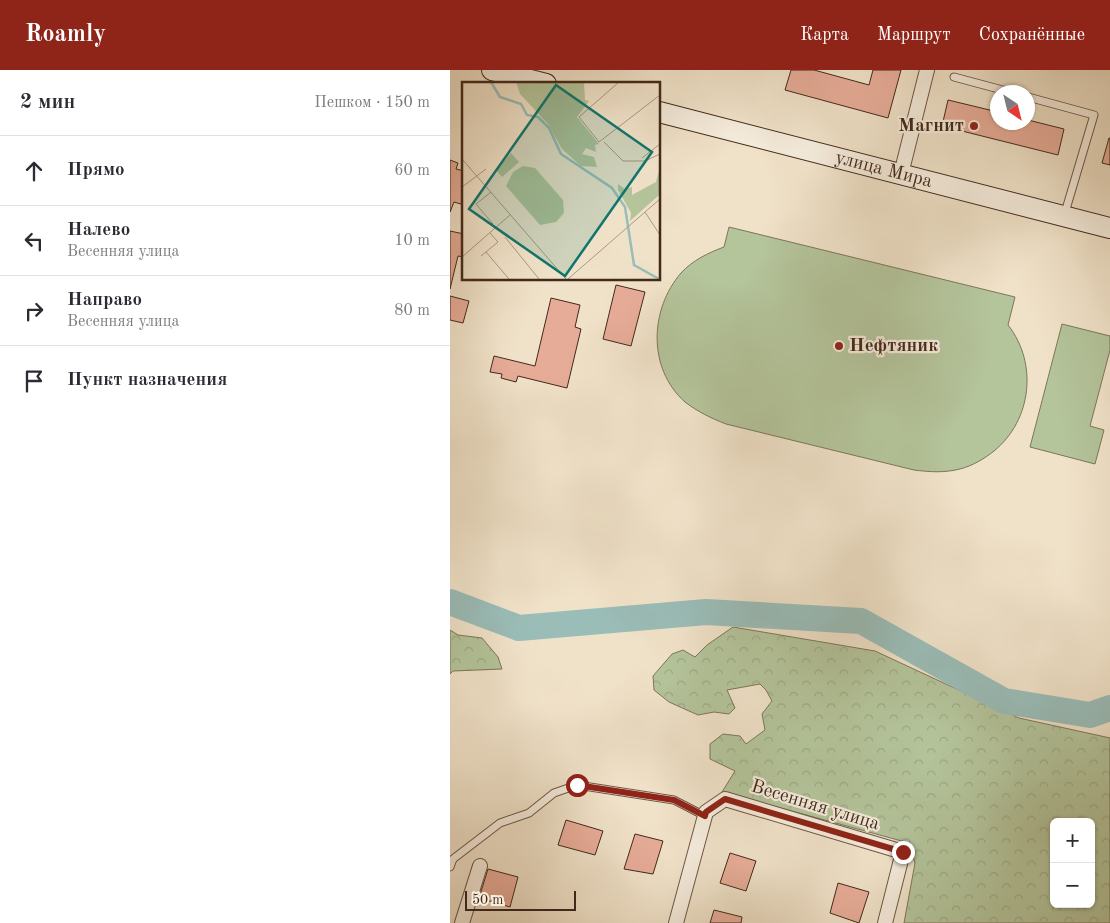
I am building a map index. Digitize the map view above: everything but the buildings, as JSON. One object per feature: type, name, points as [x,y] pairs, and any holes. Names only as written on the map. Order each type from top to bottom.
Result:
[{"type":"street","points":[[492,70],[538,82]]},
{"type":"street","points":[[901,174],[927,70]]},
{"type":"street","name":"улица Мира","points":[[660,112],[1110,228]]},
{"type":"street","name":"Весенняя улица","points":[[706,814],[725,799],[903,852],[885,923]]},
{"type":"street","points":[[676,923],[706,814]]},
{"type":"street","points":[[462,923],[480,866]]},
{"type":"lane","points":[[954,77],[990,87]]},
{"type":"lane","points":[[1035,99],[1094,115],[1064,216]]},
{"type":"lane","points":[[450,867],[453,859],[500,823],[529,813],[554,793],[577,785],[674,800],[706,814]]},
{"type":"green space","name":"Нефтяник","points":[[729,227],[1015,297],[1008,325],[1018,340],[1024,356],[1027,373],[1026,391],[1023,408],[1007,438],[990,454],[969,466],[948,471],[920,471],[726,424],[685,402],[673,388],[664,373],[659,356],[657,338],[663,304],[671,287],[681,273],[701,257],[724,247]]},
{"type":"green space","points":[[1062,324],[1110,336],[1110,350],[1090,426],[1104,430],[1095,464],[1030,447]]},
{"type":"green space","points":[[733,627],[875,651],[1019,718],[1110,738],[1110,923],[904,923],[915,863],[909,843],[722,792],[735,771],[710,759],[710,744],[723,734],[740,736],[746,744],[765,730],[762,714],[772,701],[760,684],[727,690],[735,708],[729,714],[714,712],[698,715],[669,702],[654,690],[653,676],[672,654],[683,650],[695,657],[707,645]]},
{"type":"green space","points":[[450,630],[458,635],[482,638],[498,657],[502,669],[453,671],[450,674]]},
{"type":"waterway","points":[[450,602],[519,628],[706,612],[861,621],[1004,701],[1090,715],[1110,708]]},
{"type":"place","name":"Магнит","points":[[974,126]]},
{"type":"place","name":"Нефтяник","points":[[839,346]]},
{"type":"route","points":[[577,785],[674,800],[705,816],[706,812],[725,799],[903,852]]}]
